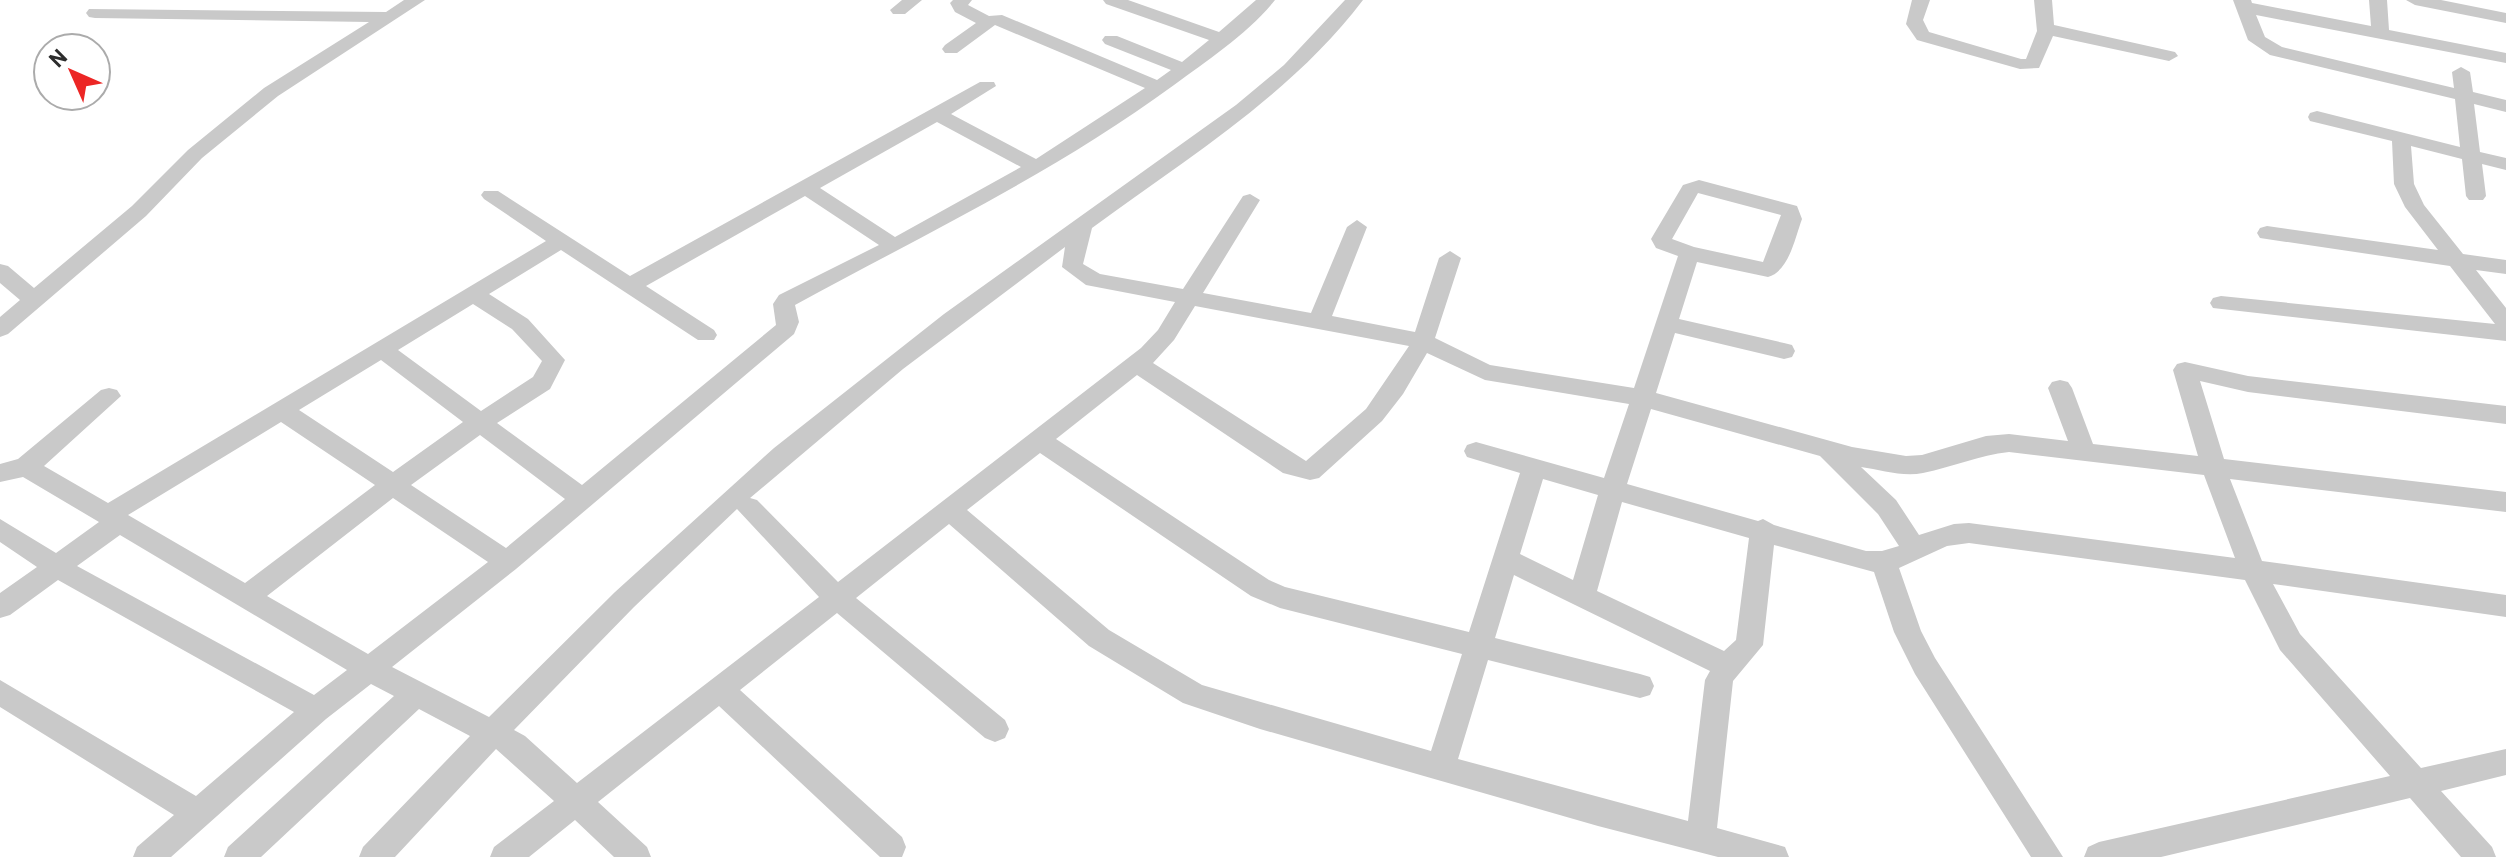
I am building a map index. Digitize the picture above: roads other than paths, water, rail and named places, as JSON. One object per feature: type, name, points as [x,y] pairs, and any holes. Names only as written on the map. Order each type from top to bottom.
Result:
[{"type":"street","points":[[0,329],[139,211],[195,154],[271,92],[416,0]]},
{"type":"street","points":[[951,49],[988,23],[961,8],[959,3],[963,0]]},
{"type":"street","points":[[1112,0],[1223,39]]},
{"type":"street","points":[[374,857],[670,555],[784,453],[868,384],[1243,109],[1315,44],[1354,0]]},
{"type":"street","points":[[1921,0],[1913,19],[1915,29],[1923,36],[2020,64],[2033,64],[2046,31],[2043,0]]},
{"type":"street","points":[[2378,0],[2380,34]]},
{"type":"street","points":[[2415,0],[2506,18]]},
{"type":"street","points":[[148,857],[316,710],[507,562],[786,329],[788,322],[784,304],[787,300],[895,246],[1108,124],[1186,70],[1223,39],[1256,2]]},
{"type":"street","points":[[2243,4],[2506,58]]},
{"type":"street","points":[[2243,4],[2257,40],[2276,51],[2506,106]]},
{"type":"street","points":[[95,13],[389,17]]},
{"type":"street","points":[[996,19],[1160,88]]},
{"type":"street","points":[[2046,31],[2057,30],[2169,56]]},
{"type":"street","points":[[1111,40],[1186,70]]},
{"type":"street","points":[[2461,72],[2476,196]]},
{"type":"street","points":[[630,285],[987,86]]},
{"type":"street","points":[[936,114],[1036,167]]},
{"type":"street","points":[[2317,117],[2506,164]]},
{"type":"street","points":[[2401,138],[2404,184],[2415,207],[2506,323]]},
{"type":"street","points":[[1706,186],[1790,211],[1792,219],[1774,264],[1768,270],[1688,253],[1667,245],[1661,239],[1694,187],[1706,186]]},
{"type":"street","points":[[805,187],[895,246]]},
{"type":"street","points":[[491,195],[706,335]]},
{"type":"street","points":[[505,857],[1137,364],[1166,335],[1250,200]]},
{"type":"street","points":[[1082,226],[1072,257],[1073,267],[1081,275],[1423,341],[1485,372],[1643,398],[1830,452],[1906,465],[1939,461],[1999,443],[2506,502]]},
{"type":"street","points":[[1319,320],[1357,227]]},
{"type":"street","points":[[2267,233],[2506,267]]},
{"type":"street","points":[[0,607],[59,568],[113,518],[280,409],[561,241]]},
{"type":"street","points":[[1582,596],[1688,253]]},
{"type":"street","points":[[1137,364],[1292,466],[1310,471],[1374,415],[1395,388],[1423,341],[1450,258]]},
{"type":"street","points":[[0,271],[34,300]]},
{"type":"street","points":[[246,597],[393,485],[542,383],[554,360],[520,324],[472,294]]},
{"type":"street","points":[[2221,303],[2506,333]]},
{"type":"street","points":[[1668,324],[1784,351]]},
{"type":"street","points":[[381,349],[583,499]]},
{"type":"street","points":[[2481,857],[2290,642],[2253,571],[2214,468],[2185,370],[2248,384],[2506,415]]},
{"type":"street","points":[[2060,388],[2084,452]]},
{"type":"street","points":[[109,396],[13,470],[113,518],[369,669],[515,745],[578,800],[636,857]]},
{"type":"street","points":[[280,409],[507,562]]},
{"type":"street","points":[[1039,440],[1260,588],[1304,603],[1640,686]]},
{"type":"street","points":[[1476,451],[1763,529],[1866,561],[1884,563],[1900,559],[1934,538],[1950,533],[1969,533],[2057,548],[2506,606]]},
{"type":"street","points":[[1830,452],[1887,507],[1915,550]]},
{"type":"street","points":[[1441,767],[1534,467]]},
{"type":"street","points":[[748,507],[836,597],[995,729]]},
{"type":"street","points":[[948,509],[1099,638],[1193,694],[1441,767],[1774,857]]},
{"type":"street","points":[[0,529],[59,568],[316,710]]},
{"type":"street","points":[[1701,838],[1719,680],[1727,666],[1749,645],[1763,529]]},
{"type":"street","points":[[1505,559],[1727,666]]},
{"type":"street","points":[[1884,563],[1908,632],[1925,666],[2048,857]]},
{"type":"street","points":[[719,688],[891,847]]},
{"type":"street","points":[[0,692],[197,813]]},
{"type":"street","points":[[239,857],[417,693]]},
{"type":"street","points":[[2099,857],[2506,762]]}]
